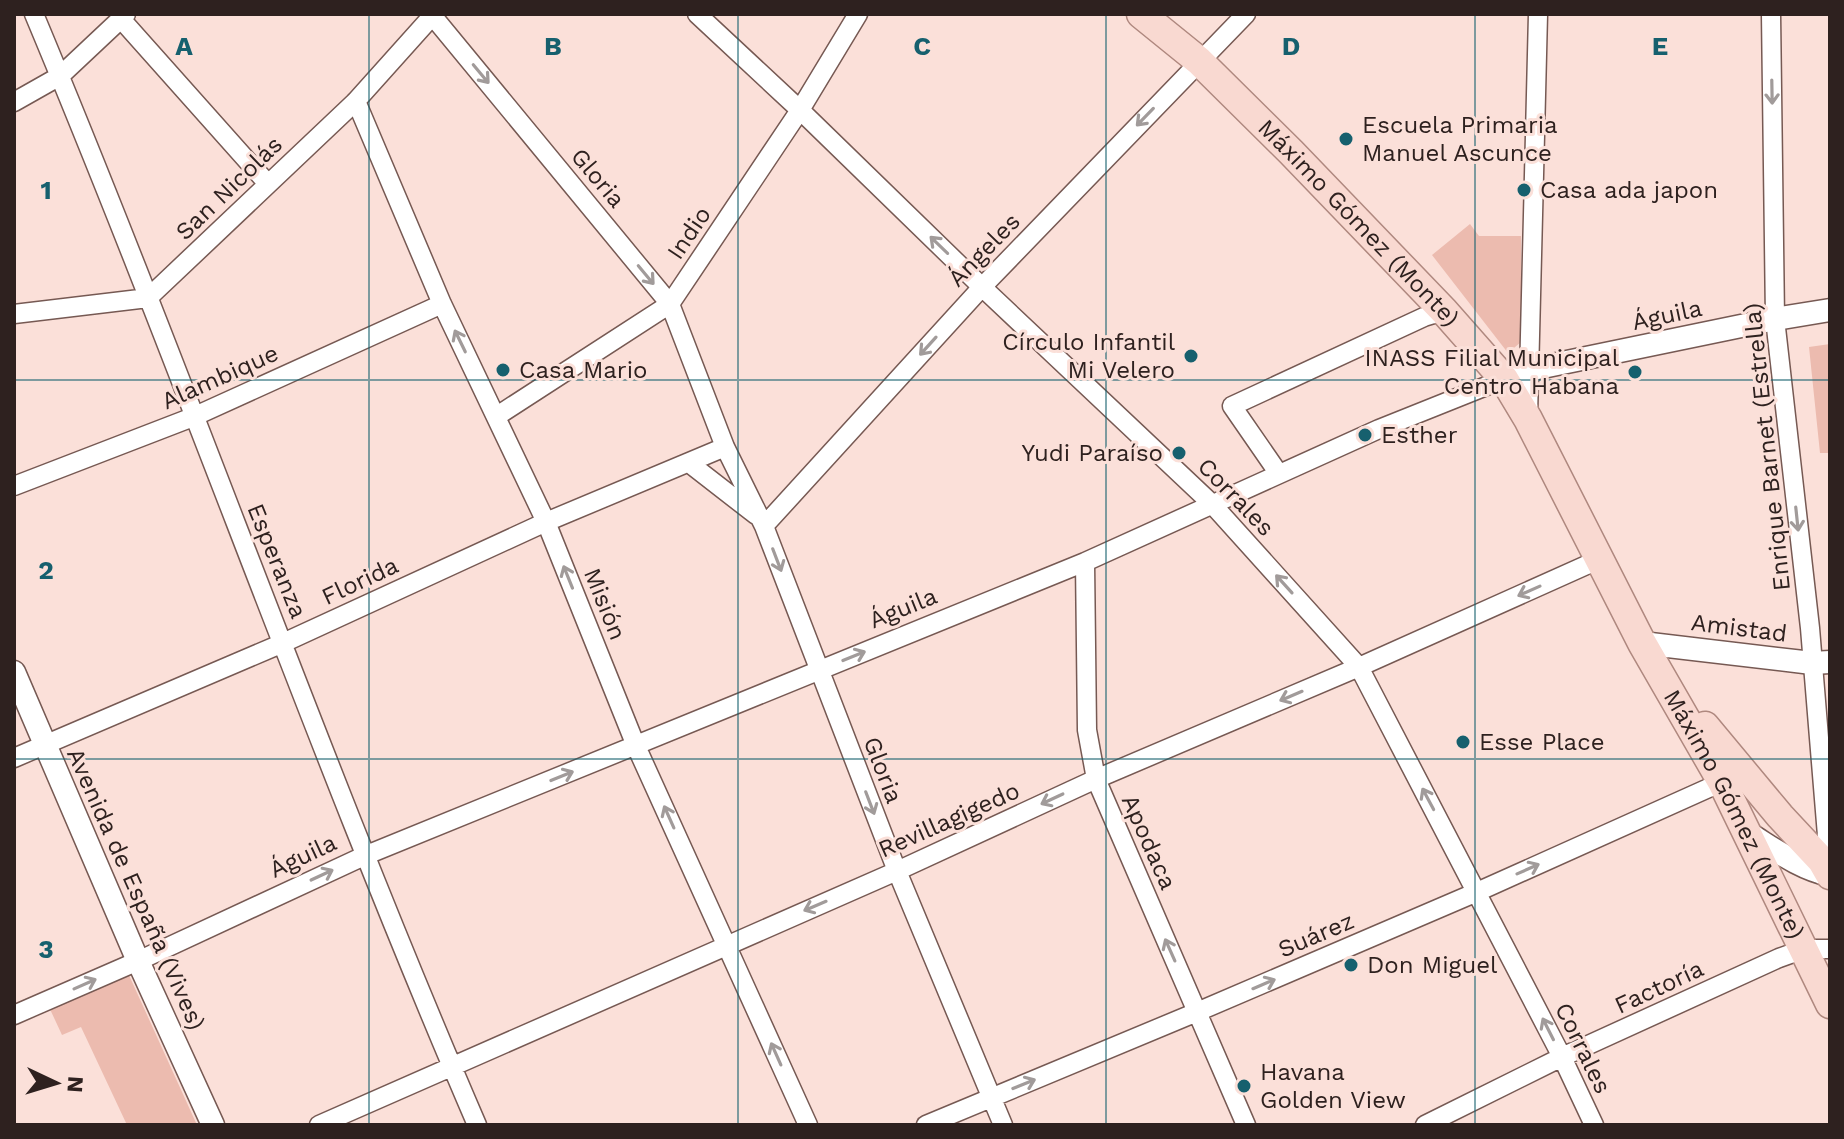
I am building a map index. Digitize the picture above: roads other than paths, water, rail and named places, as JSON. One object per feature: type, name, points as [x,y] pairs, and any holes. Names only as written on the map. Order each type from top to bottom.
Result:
[{"type":"main road","name":"Máximo Gómez (Monte)","points":[[1141,14],[1199,61],[1444,311],[1516,374],[1528,419],[1642,643],[1817,949],[1830,1004]]},
{"type":"main road","name":"Máximo Gómez (Monte)","points":[[1658,670],[1780,816],[1811,848],[1830,875]]},
{"type":"street","name":"Esperanza","points":[[34,14],[148,298],[364,856],[477,1125]]},
{"type":"street","name":"Corrales","points":[[697,14],[1212,504],[1359,667],[1562,1057],[1594,1125]]},
{"type":"street","name":"Indio","points":[[497,416],[670,304],[800,110],[858,14]]},
{"type":"street","name":"Ángeles","points":[[762,522],[982,287],[1246,14]]},
{"type":"street","points":[[1516,374],[1538,14]]},
{"type":"street","name":"Enrique Barnet (Estrella)","points":[[1771,14],[1775,319],[1821,663],[1830,875]]},
{"type":"street","name":"San Nicolás","points":[[148,298],[356,101],[432,15]]},
{"type":"street","name":"Gloria","points":[[432,15],[670,304],[725,447],[762,522],[897,871],[1003,1125]]},
{"type":"street","points":[[14,102],[60,76],[123,17],[268,184]]},
{"type":"street","name":"Misión","points":[[356,101],[442,304],[546,522],[636,746],[808,1125]]},
{"type":"street","points":[[14,314],[148,298]]},
{"type":"street","name":"Alambique","points":[[14,486],[193,417],[442,304]]},
{"type":"street","name":"Águila","points":[[14,1015],[364,856],[1085,562],[1379,429],[1516,374],[1830,310]]},
{"type":"street","points":[[1279,474],[1232,406],[1424,317],[1444,311]]},
{"type":"street","name":"Florida","points":[[14,758],[283,643],[546,522],[725,447]]},
{"type":"street","points":[[689,463],[762,522]]},
{"type":"street","name":"Revillagigedo","points":[[319,1125],[897,871],[1096,779],[1359,667],[1600,559]]},
{"type":"street","name":"Apodaca","points":[[1085,562],[1087,730],[1096,779],[1246,1125]]},
{"type":"street","name":"Amistad","points":[[1642,643],[1821,663]]},
{"type":"street","name":"Avenida de España (Vives)","points":[[14,672],[138,961],[213,1125]]},
{"type":"street","name":"Suárez","points":[[926,1125],[1477,892],[1722,782]]},
{"type":"street","points":[[1748,833],[1801,865],[1830,875]]},
{"type":"street","name":"Factoría","points":[[1425,1125],[1562,1057],[1779,958],[1817,949]]},
{"type":"place","name":"Escuela Primaria Manuel Ascunce","points":[[1346,139]]},
{"type":"place","name":"Casa ada japon","points":[[1524,190]]},
{"type":"place","name":"Círculo Infantil Mi Velero","points":[[1191,356]]},
{"type":"place","name":"Casa Mario","points":[[503,370]]},
{"type":"place","name":"INASS Filial Municipal Centro Habana","points":[[1635,372]]},
{"type":"place","name":"Esther","points":[[1365,435]]},
{"type":"place","name":"Yudi Paraíso","points":[[1179,453]]},
{"type":"place","name":"Esse Place","points":[[1463,742]]},
{"type":"place","name":"Don Miguel","points":[[1351,965]]},
{"type":"place","name":"Havana Golden View","points":[[1244,1086]]}]
